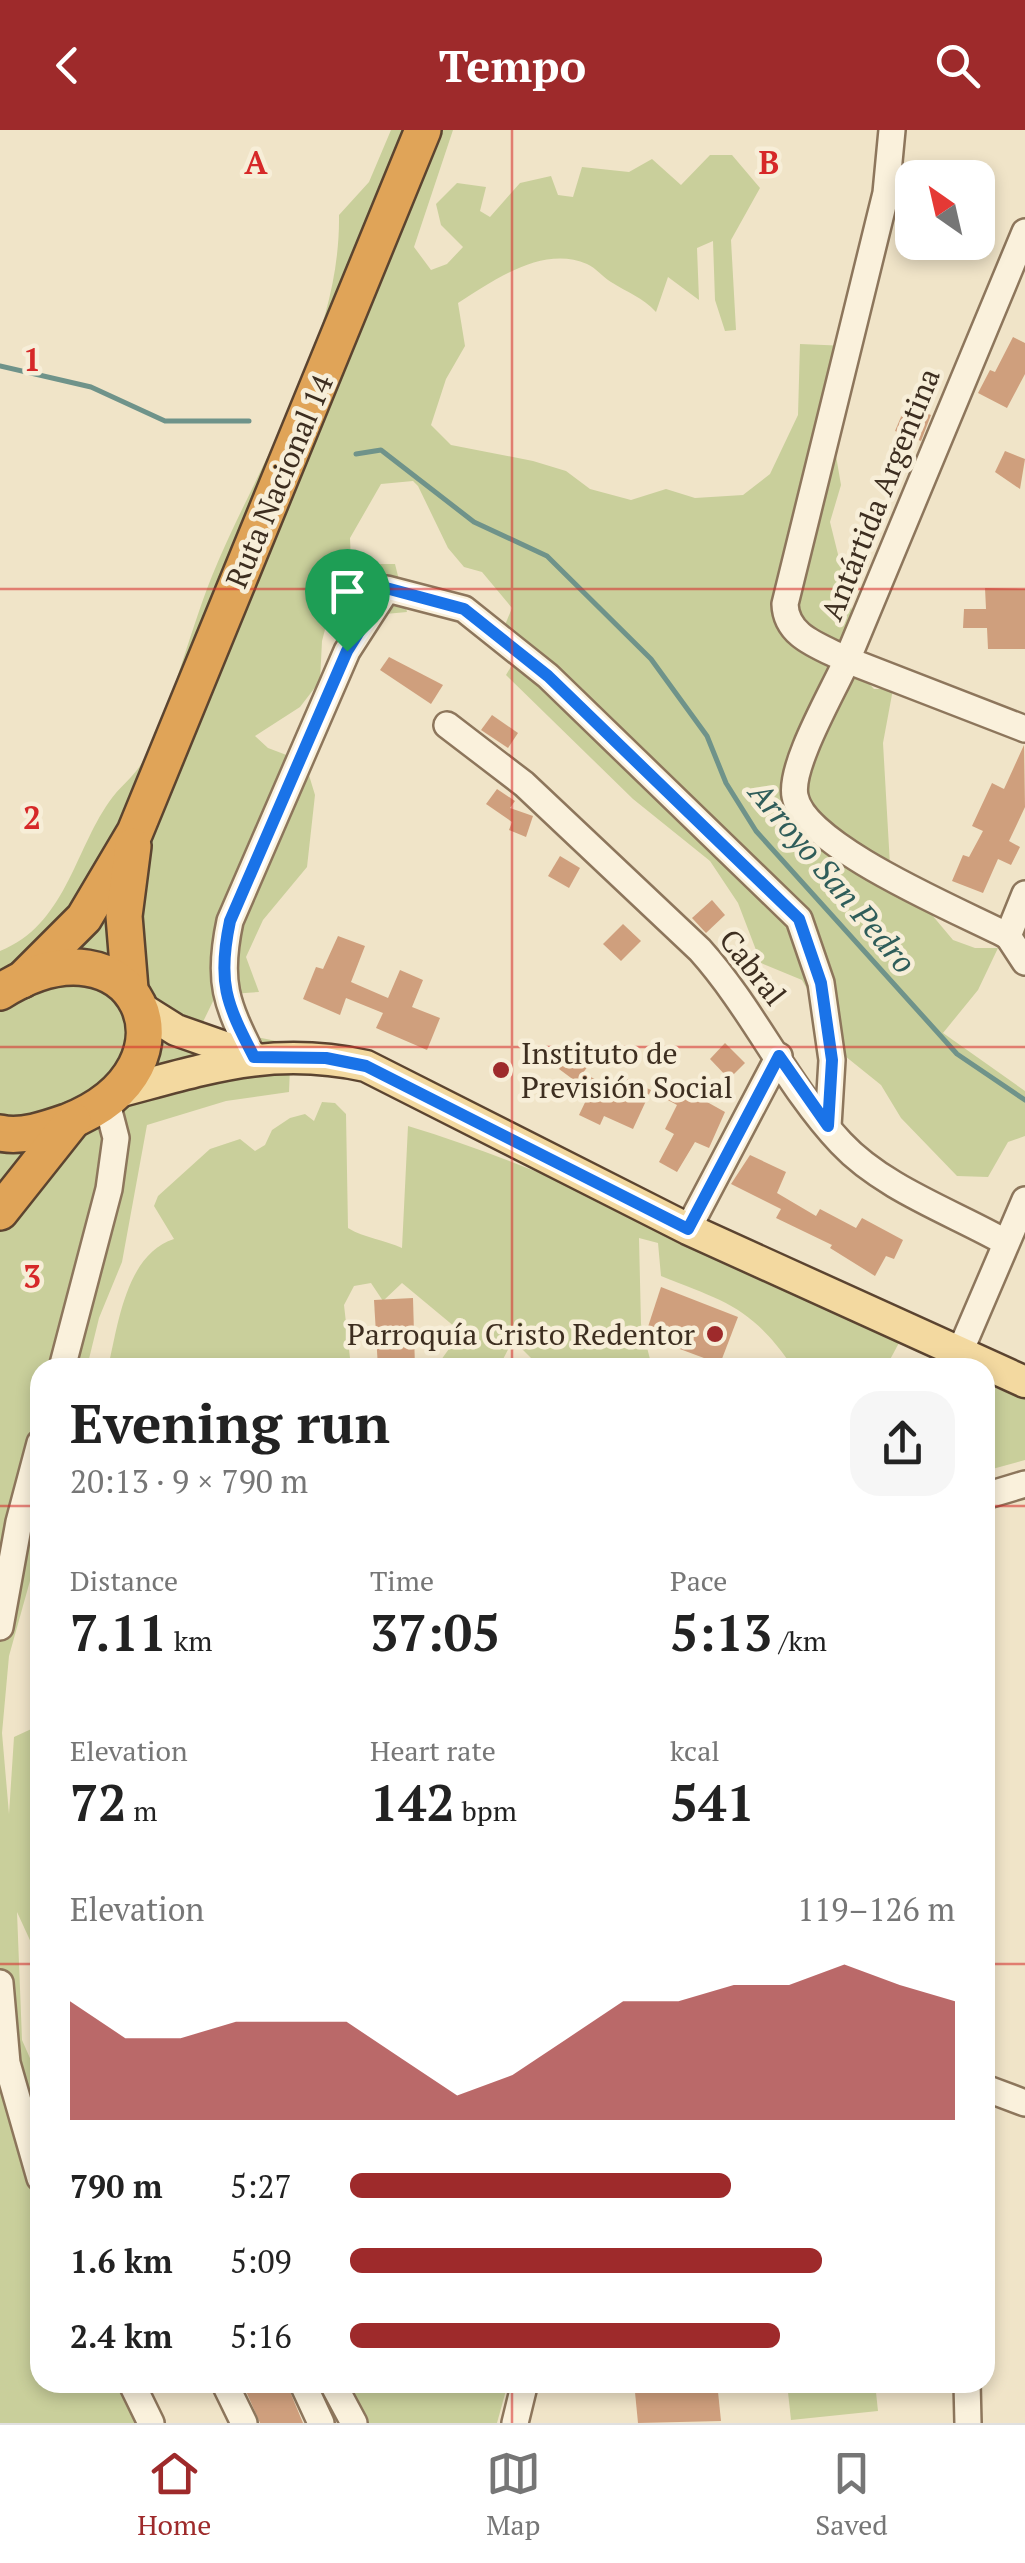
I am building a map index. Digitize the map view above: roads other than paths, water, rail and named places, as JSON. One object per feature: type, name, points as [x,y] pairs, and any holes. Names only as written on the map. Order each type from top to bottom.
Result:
[{"type":"highway","name":"Ruta Nacional 14","points":[[6,988],[84,918],[134,832],[424,130]]},
{"type":"highway","name":"Ruta Nacional 14","points":[[110,1098],[142,1058],[146,1042],[135,999],[124,916],[134,832]]},
{"type":"highway","points":[[6,988],[81,964],[110,974],[135,999]]},
{"type":"highway","points":[[0,1133],[45,1130],[110,1098]]},
{"type":"highway","points":[[0,1212],[74,1119]]},
{"type":"main road","points":[[135,999],[176,1030],[254,1057]]},
{"type":"main road","points":[[110,1098],[254,1057],[326,1058],[366,1066],[951,1358]]},
{"type":"main road","points":[[995,1373],[1025,1382]]},
{"type":"street","points":[[892,130],[886,193],[785,604],[786,621],[795,632],[847,660],[796,774],[794,795],[803,814],[845,852],[1008,936],[1025,962]]},
{"type":"street","name":"Antártida Argentina","points":[[1023,243],[847,660],[1025,729]]},
{"type":"street","points":[[254,1057],[226,1002],[221,964],[230,921],[347,651],[386,588],[464,609],[520,654],[799,919],[821,983],[832,1060],[828,1126]]},
{"type":"street","name":"Cabral","points":[[447,725],[524,784],[700,950],[726,978],[828,1126],[862,1162],[1005,1242]]},
{"type":"street","points":[[1008,936],[1025,894]]},
{"type":"street","points":[[688,1229],[779,1056]]},
{"type":"street","points":[[65,1358],[109,1188],[116,1138],[110,1098]]},
{"type":"street","points":[[956,1358],[1024,1204]]},
{"type":"street","points":[[0,1627],[30,1481]]},
{"type":"street","points":[[995,1493],[1025,1484]]},
{"type":"street","points":[[0,1983],[7,2063],[30,2143]]},
{"type":"street","points":[[995,2092],[1025,2103]]},
{"type":"street","points":[[136,2393],[151,2423]]},
{"type":"street","points":[[229,2393],[244,2423]]},
{"type":"street","points":[[307,2393],[321,2423]]},
{"type":"street","points":[[338,2393],[354,2423]]},
{"type":"street","points":[[515,2423],[522,2393]]},
{"type":"street","points":[[967,2393],[968,2423]]},
{"type":"waterway","name":"Arroyo San Pedro","points":[[0,366],[91,387],[165,421],[249,421]]},
{"type":"waterway","name":"Arroyo San Pedro","points":[[356,454],[381,450],[474,522],[547,556],[651,659],[707,736],[726,783],[756,831],[957,1054],[1025,1100]]},
{"type":"place","name":"Instituto de Previsión Social","points":[[501,1070]]},
{"type":"place","name":"Parroquía Cristo Redentor","points":[[715,1334]]}]
